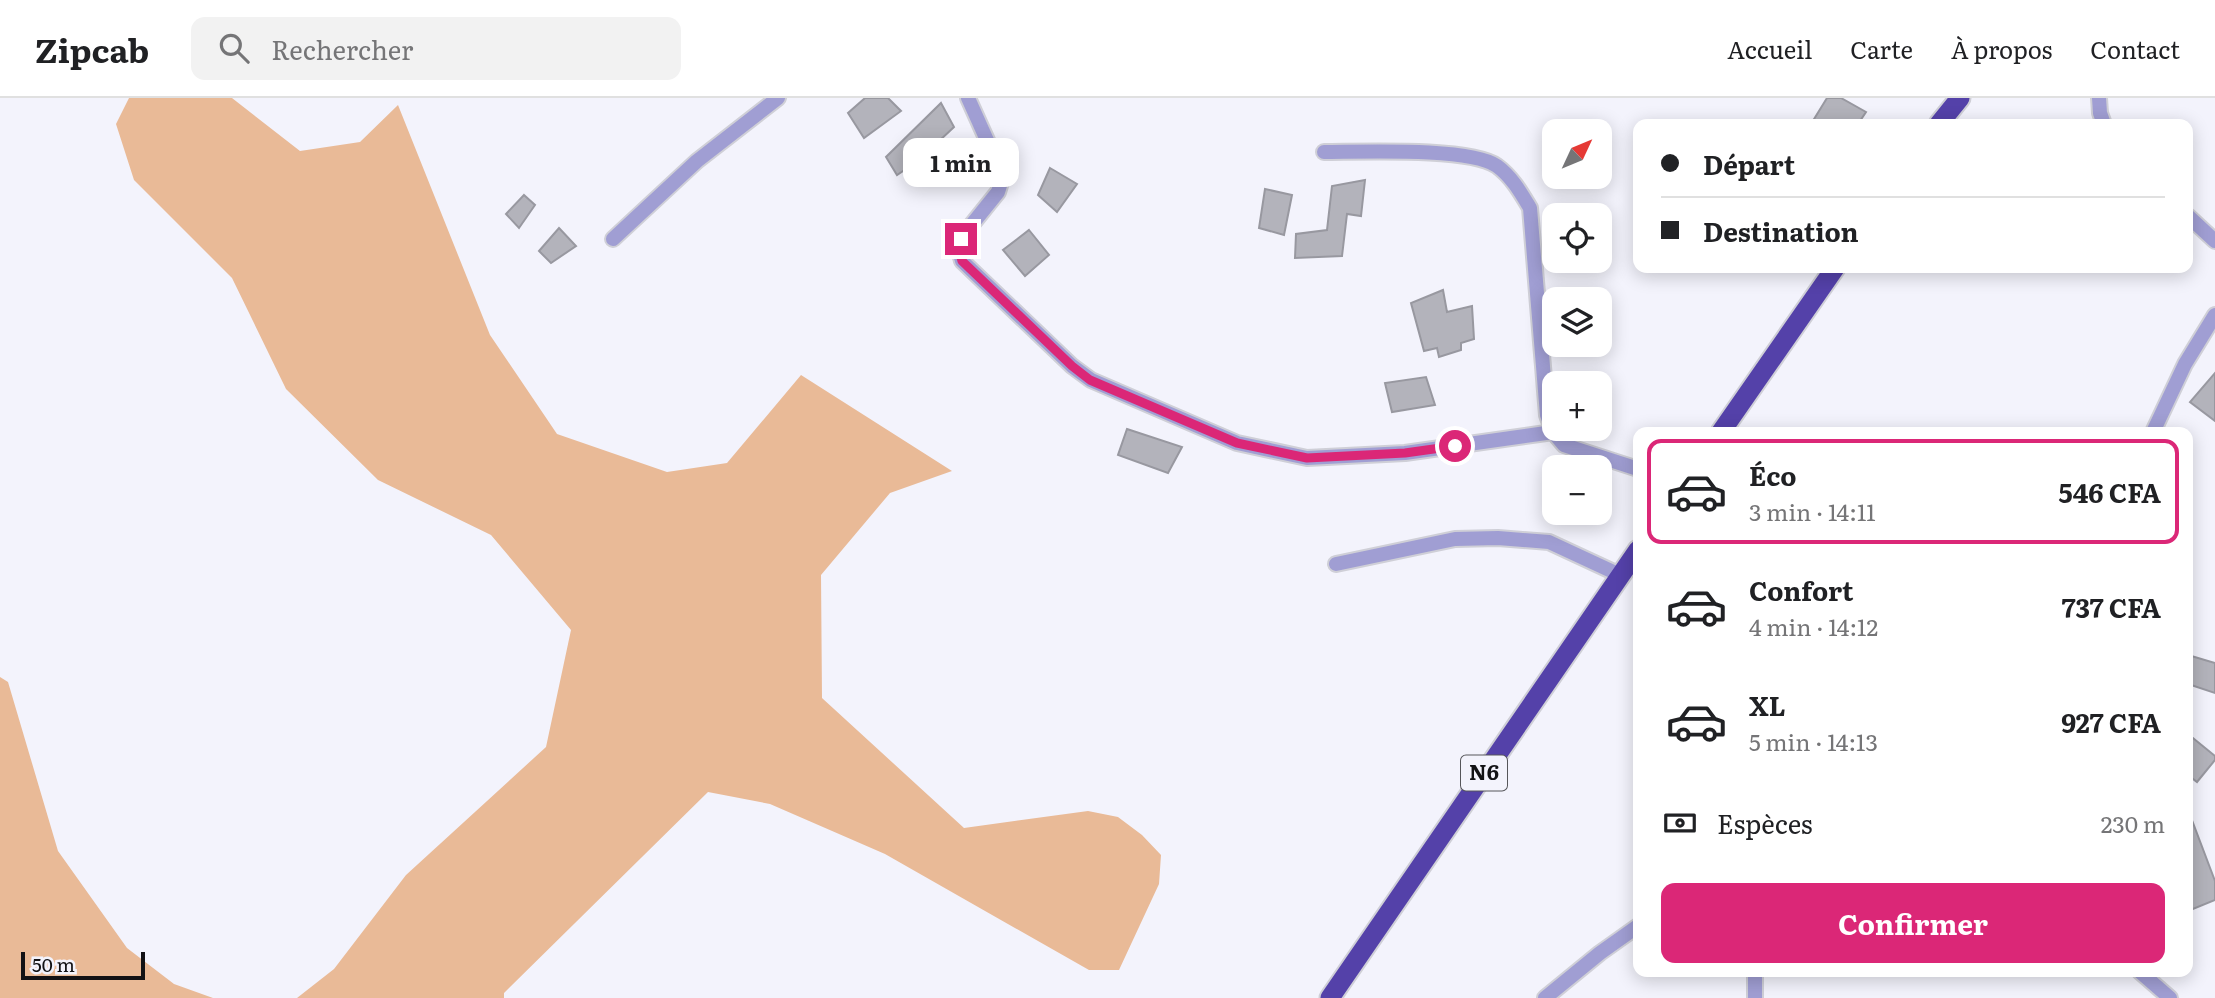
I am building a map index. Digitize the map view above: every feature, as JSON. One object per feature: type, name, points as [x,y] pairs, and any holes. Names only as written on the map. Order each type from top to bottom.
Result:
[{"type":"highway","points":[[1943,119],[1960,98]]},
{"type":"highway","points":[[1724,427],[1832,273]]},
{"type":"highway","name":"N6","points":[[1330,998],[1633,557]]},
{"type":"street","points":[[613,239],[697,161],[778,98]]},
{"type":"street","points":[[968,98],[1002,179],[998,192],[961,239],[959,250],[962,261],[1090,380],[1237,443],[1307,458],[1405,453],[1542,434]]},
{"type":"street","points":[[2099,98],[2102,119]]},
{"type":"street","points":[[1324,152],[1439,153],[1476,158],[1495,165],[1513,182],[1530,208],[1543,371]]},
{"type":"street","points":[[2193,221],[2215,242]]},
{"type":"street","points":[[2155,427],[2185,364],[2215,315]]},
{"type":"street","points":[[1560,441],[1563,445],[1633,467]]},
{"type":"street","points":[[1336,564],[1455,539],[1498,538],[1549,542],[1620,575]]},
{"type":"street","points":[[1545,998],[1633,930]]},
{"type":"street","points":[[1755,977],[1755,998]]},
{"type":"street","points":[[2146,977],[2170,998]]},
{"type":"shaded area","points":[[129,98],[232,98],[300,151],[360,142],[398,105],[490,335],[557,434],[667,472],[727,463],[801,375],[952,471],[890,493],[821,575],[822,698],[964,828],[1088,811],[1118,817],[1142,835],[1161,855],[1159,884],[1119,970],[1089,970],[885,854],[770,804],[708,792],[504,993],[504,998],[297,998],[334,969],[406,875],[546,747],[571,630],[491,535],[378,480],[286,389],[232,278],[134,180],[116,124]]},
{"type":"shaded area","points":[[0,677],[8,682],[58,851],[127,948],[174,984],[213,998],[0,998]]},
{"type":"building","points":[[865,98],[888,98],[901,111],[864,138],[848,113]]},
{"type":"building","points":[[1827,98],[1841,98],[1866,112],[1861,119],[1814,119]]},
{"type":"building","points":[[941,103],[954,127],[922,157],[939,167],[919,184],[906,169],[897,175],[886,157]]},
{"type":"building","points":[[1050,168],[1077,184],[1057,212],[1038,195]]},
{"type":"building","points":[[1365,180],[1361,216],[1347,214],[1342,256],[1295,258],[1296,234],[1327,230],[1332,186]]},
{"type":"building","points":[[1265,189],[1292,195],[1284,235],[1259,228]]},
{"type":"building","points":[[524,195],[535,205],[519,228],[506,214]]},
{"type":"building","points":[[559,228],[576,246],[551,263],[539,251]]},
{"type":"building","points":[[1029,230],[1049,255],[1025,276],[1003,250]]},
{"type":"building","points":[[1443,290],[1447,312],[1472,306],[1474,339],[1461,343],[1461,350],[1439,357],[1437,348],[1424,351],[1411,303]]},
{"type":"building","points":[[2215,373],[2215,421],[2190,402]]},
{"type":"building","points":[[1426,377],[1435,405],[1392,412],[1385,383]]},
{"type":"building","points":[[1127,429],[1182,447],[1168,473],[1118,455]]},
{"type":"building","points":[[2193,656],[2215,663],[2215,693],[2193,686]]},
{"type":"building","points":[[2193,738],[2215,756],[2215,760],[2197,782],[2193,779]]},
{"type":"building","points":[[2193,823],[2215,881],[2215,900],[2193,909]]},
{"type":"route","points":[[961,239],[959,250],[962,261],[1090,380],[1237,443],[1307,458],[1405,453],[1455,446]]}]
